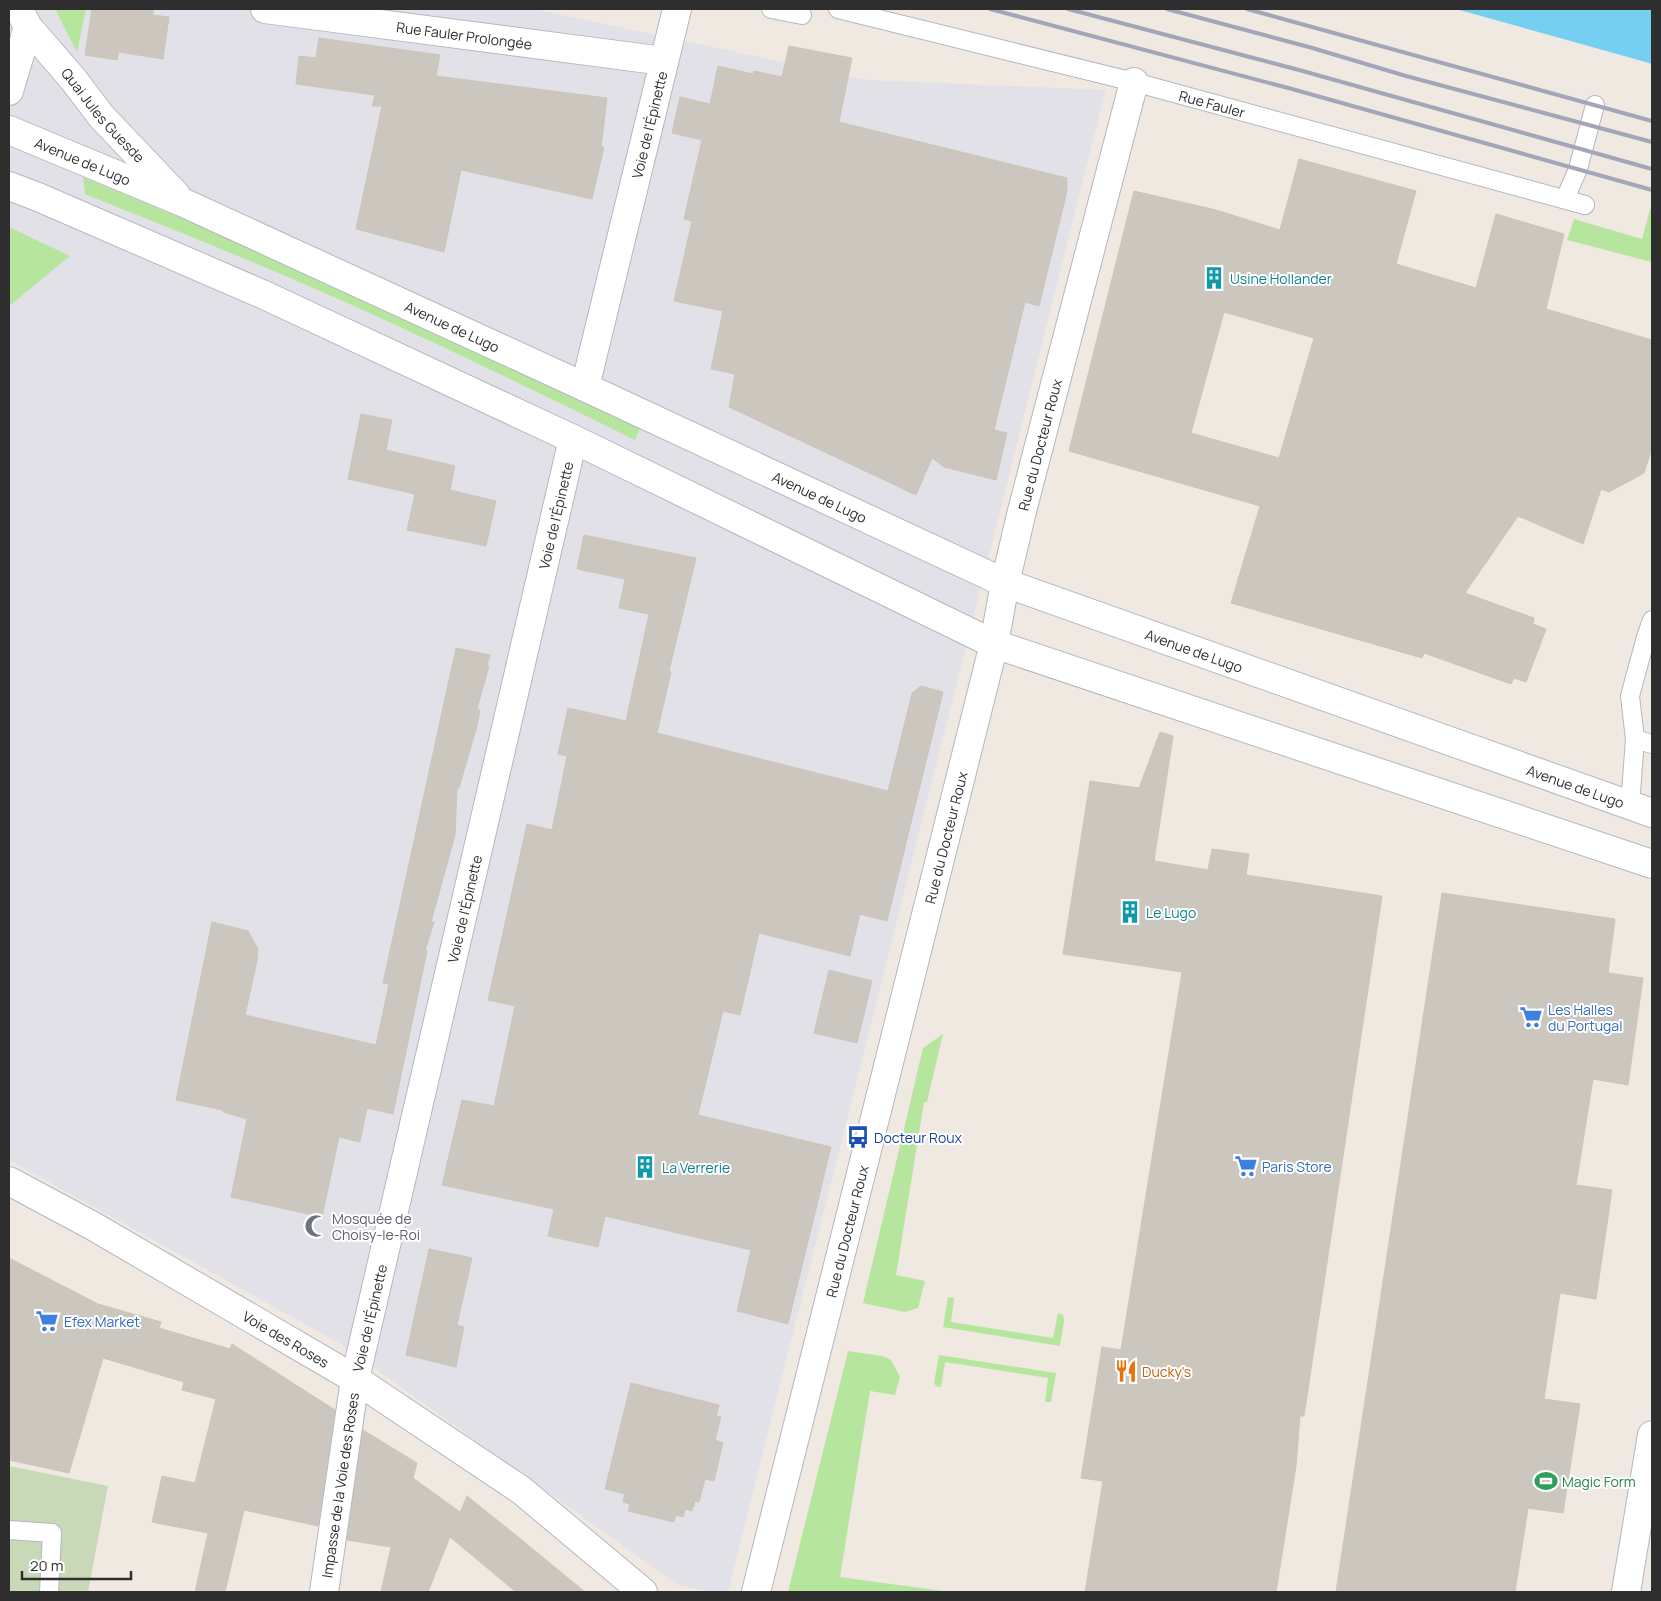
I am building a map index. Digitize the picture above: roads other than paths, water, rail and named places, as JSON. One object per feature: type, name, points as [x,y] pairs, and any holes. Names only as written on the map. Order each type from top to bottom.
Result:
[{"type":"street","name":"Rue Fauler Prolongée","points":[[265,9],[664,61]]},
{"type":"street","name":"Voie de l'Épinette","points":[[585,387],[677,9]]},
{"type":"street","name":"Quai Jules Guesde","points":[[9,92],[23,18]]},
{"type":"street","name":"Quai Jules Guesde","points":[[23,18],[107,122],[182,202]]},
{"type":"street","name":"Rue du Docteur Roux","points":[[756,1592],[994,644],[1005,583],[1022,511],[1134,82]]},
{"type":"street","name":"Avenue de Lugo","points":[[9,130],[182,202],[1005,583],[1641,809]]},
{"type":"street","points":[[9,186],[262,294],[573,439],[994,644],[1652,864]]},
{"type":"street","name":"Voie de l'Épinette","points":[[355,1378],[573,439]]},
{"type":"street","name":"Voie des Roses","points":[[9,1181],[93,1226],[355,1378],[522,1490],[643,1592]]},
{"type":"street","name":"Impasse de la Voie des Roses","points":[[324,1592],[355,1378]]},
{"type":"street","points":[[1626,1592],[1652,1435]]},
{"type":"lane","points":[[771,9],[802,15]]},
{"type":"lane","name":"Rue Fauler","points":[[838,9],[1134,82],[1585,205]]},
{"type":"lane","points":[[1565,200],[1578,170],[1595,105]]},
{"type":"lane","points":[[1641,809],[1630,696],[1652,620]]},
{"type":"lane","points":[[1635,739],[1652,744]]},
{"type":"lane","points":[[9,1530],[52,1532],[49,1592]]},
{"type":"water","points":[[1456,9],[1652,9],[1652,64],[1642,61]]},
{"type":"railway","points":[[990,9],[1292,89],[1652,190]]},
{"type":"railway","points":[[1068,9],[1299,70],[1652,169]]},
{"type":"railway","points":[[1167,9],[1652,142]]},
{"type":"railway","points":[[1247,9],[1652,121]]},
{"type":"place","name":"Usine Hollander","points":[[1214,278]]},
{"type":"place","name":"Le Lugo","points":[[1130,912]]},
{"type":"place","name":"Les Halles du Portugal","points":[[1531,1017]]},
{"type":"place","name":"Docteur Roux","points":[[858,1137]]},
{"type":"place","name":"Paris Store","points":[[1246,1166]]},
{"type":"place","name":"La Verrerie","points":[[645,1167]]},
{"type":"place","name":"Mosquée de Choisy-le-Roi","points":[[316,1226]]},
{"type":"place","name":"Efex Market","points":[[47,1321]]},
{"type":"place","name":"Ducky's","points":[[1126,1371]]},
{"type":"place","name":"Magic Form","points":[[1546,1481]]}]
